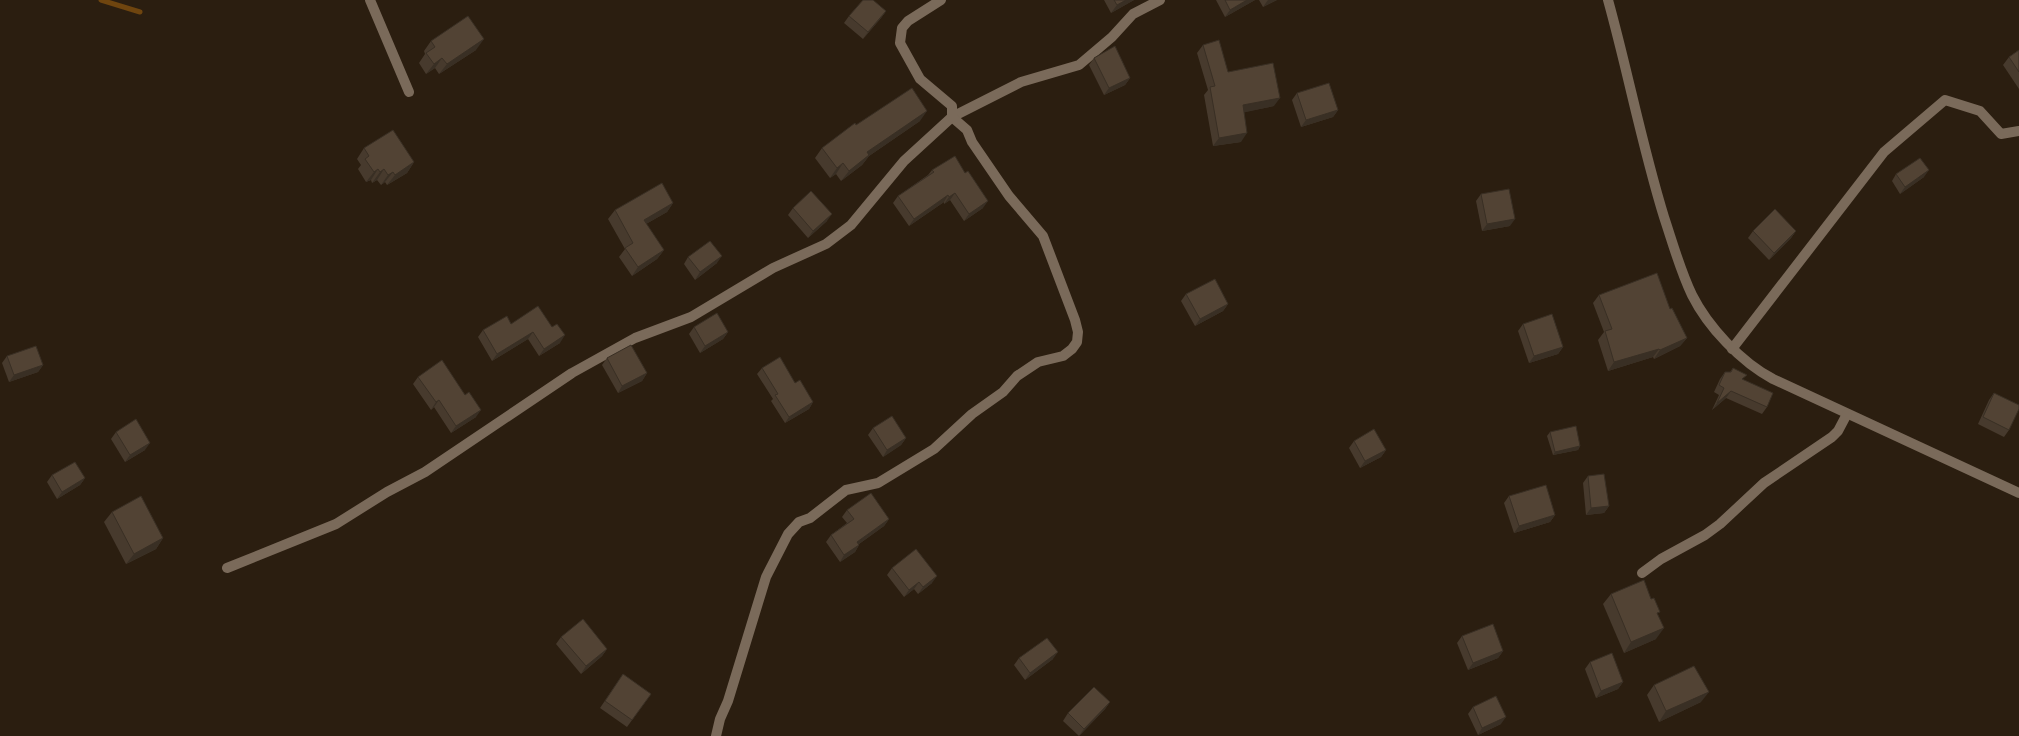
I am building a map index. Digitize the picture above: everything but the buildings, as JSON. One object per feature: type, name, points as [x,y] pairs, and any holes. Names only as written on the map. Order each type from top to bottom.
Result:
[{"type":"street","points":[[370,0],[409,92]]},
{"type":"street","points":[[716,736],[720,719],[728,701],[766,577],[788,534],[799,522],[810,518],[846,490],[878,483],[934,449],[972,414],[1003,392],[1017,376],[1038,362],[1063,356],[1072,349],[1077,342],[1078,332],[1075,320],[1043,236],[1009,196],[972,142],[967,130],[952,117],[952,106],[920,79],[900,43],[902,28],[908,21],[941,0]]},
{"type":"street","points":[[227,568],[336,524],[387,492],[425,472],[572,373],[635,338],[691,318],[773,268],[826,244],[851,225],[904,161],[952,117],[1021,82],[1079,65],[1112,37],[1133,14],[1160,0]]},
{"type":"street","points":[[1608,0],[1624,58],[1650,171],[1681,270],[1692,296],[1716,331],[1732,349],[1756,370],[2019,494]]},
{"type":"street","points":[[1732,349],[1884,152],[1945,100],[1980,111],[2001,134],[2019,131]]},
{"type":"street","points":[[1642,572],[1660,559],[1687,546],[1720,524],[1764,483],[1832,437],[1838,431],[1847,414]]},
{"type":"waterway","points":[[101,0],[140,12]]}]
